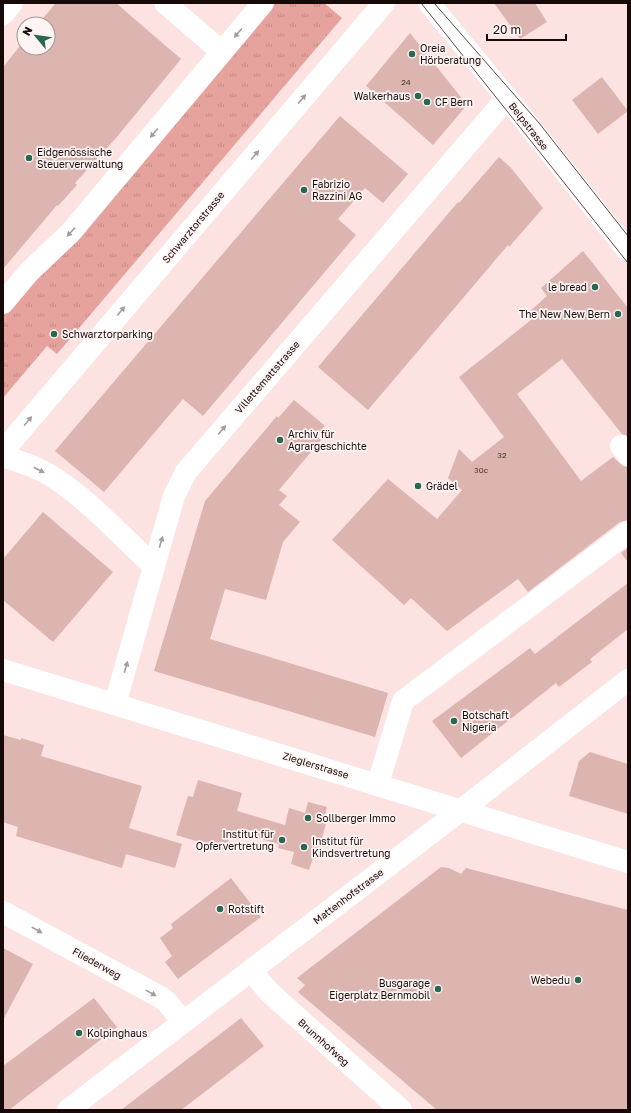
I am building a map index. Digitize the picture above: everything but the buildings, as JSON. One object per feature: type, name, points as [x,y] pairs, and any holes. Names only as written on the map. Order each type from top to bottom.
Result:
[{"type":"street","points":[[3,14],[12,3]]},
{"type":"street","points":[[165,3],[222,52]]},
{"type":"street","points":[[3,303],[29,272],[71,232],[263,3]]},
{"type":"street","name":"Schwarztorstrasse","points":[[3,451],[384,3]]},
{"type":"street","name":"Belpstrasse","points":[[428,3],[507,98],[628,251]]},
{"type":"street","name":"Villettemattstrasse","points":[[115,704],[179,483],[186,472],[507,98]]},
{"type":"street","points":[[3,456],[33,466],[55,478],[75,492],[154,566]]},
{"type":"street","points":[[378,784],[403,701],[628,532]]},
{"type":"street","name":"Zieglerstrasse","points":[[3,670],[628,862]]},
{"type":"street","name":"Mattenhofstrasse","points":[[68,1110],[460,811],[628,680]]},
{"type":"street","name":"Fliederweg","points":[[3,912],[162,998],[183,1022]]},
{"type":"street","name":"Brunnhofweg","points":[[251,970],[270,992],[401,1110]]},
{"type":"green space","points":[[275,3],[324,3],[342,18],[57,354],[47,346],[3,398],[3,312],[76,236]]},
{"type":"tram line","points":[[421,3],[628,263]]},
{"type":"tram line","points":[[434,3],[539,123],[628,236]]},
{"type":"place","name":"Oreia Hörberatung","points":[[412,54]]},
{"type":"place","name":"Walkerhaus","points":[[418,96]]},
{"type":"place","name":"CF Bern","points":[[427,102]]},
{"type":"place","name":"Eidgenössische Steuerverwaltung","points":[[29,158]]},
{"type":"place","name":"Fabrizio Razzini AG","points":[[304,190]]},
{"type":"place","name":"le bread","points":[[595,287]]},
{"type":"place","name":"The New New Bern","points":[[618,314]]},
{"type":"place","name":"Schwarztorparking","points":[[54,334]]},
{"type":"place","name":"Archiv für Agrargeschichte","points":[[280,440]]},
{"type":"place","name":"Grädel","points":[[418,486]]},
{"type":"place","name":"Botschaft Nigeria","points":[[454,721]]},
{"type":"place","name":"Sollberger Immo","points":[[308,818]]},
{"type":"place","name":"Institut für Opfervertretung","points":[[282,840]]},
{"type":"place","name":"Institut für Kindsvertretung","points":[[304,847]]},
{"type":"place","name":"Rotstift","points":[[220,909]]},
{"type":"place","name":"Webedu","points":[[578,980]]},
{"type":"place","name":"Busgarage Eigerplatz Bernmobil","points":[[438,989]]},
{"type":"place","name":"Kolpinghaus","points":[[79,1033]]}]
